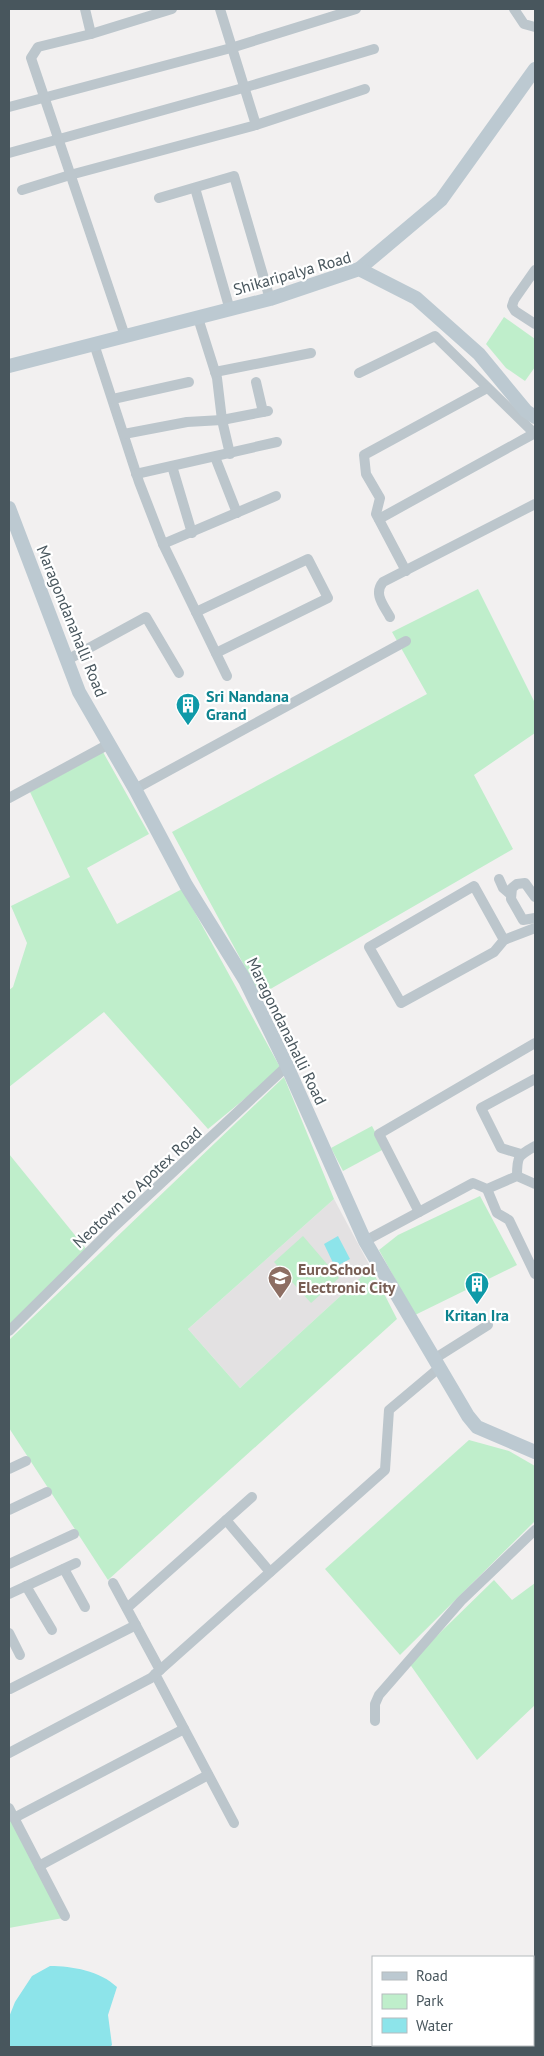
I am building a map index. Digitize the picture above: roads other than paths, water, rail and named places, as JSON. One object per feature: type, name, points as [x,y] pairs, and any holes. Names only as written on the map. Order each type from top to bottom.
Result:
[{"type":"street","points":[[85,9],[91,34]]},
{"type":"street","points":[[125,336],[31,58],[33,52],[38,47],[91,34],[172,9]]},
{"type":"street","points":[[220,9],[256,125]]},
{"type":"street","points":[[9,107],[231,48],[356,9]]},
{"type":"street","points":[[514,9],[521,21],[528,26],[535,27]]},
{"type":"street","points":[[9,153],[243,88],[374,48]]},
{"type":"street","points":[[359,269],[441,200],[535,69]]},
{"type":"street","points":[[22,190],[70,175],[256,125],[366,89]]},
{"type":"street","points":[[159,198],[234,176],[270,299]]},
{"type":"street","points":[[195,188],[230,310]]},
{"type":"street","name":"Shikaripalya Road","points":[[9,366],[270,299],[359,269],[416,298],[446,323],[479,354],[526,411],[535,418]]},
{"type":"street","points":[[535,270],[514,300],[512,306],[515,312],[535,324]]},
{"type":"street","points":[[198,318],[215,372],[222,420],[230,454]]},
{"type":"street","points":[[359,373],[436,336],[446,323]]},
{"type":"street","points":[[379,519],[535,434],[436,336]]},
{"type":"street","points":[[94,344],[136,474],[163,544],[227,676]]},
{"type":"street","points":[[215,372],[310,353]]},
{"type":"street","points":[[113,400],[189,382]]},
{"type":"street","points":[[124,434],[187,422],[222,420],[265,411],[256,382]]},
{"type":"street","points":[[406,570],[379,519],[376,510],[380,498],[366,474],[365,453],[487,388]]},
{"type":"street","points":[[136,474],[278,442]]},
{"type":"street","points":[[215,457],[237,513]]},
{"type":"street","points":[[172,466],[192,533]]},
{"type":"street","points":[[163,544],[276,496]]},
{"type":"street","points":[[390,617],[378,594],[378,587],[383,582],[535,504]]},
{"type":"street","name":"Maragondanahalli Road","points":[[9,508],[79,692],[135,789],[186,885],[245,980],[287,1066],[365,1242],[468,1416],[477,1427],[535,1452]]},
{"type":"street","points":[[196,612],[308,559],[328,598],[216,653]]},
{"type":"street","points":[[67,660],[146,617],[179,673]]},
{"type":"street","points":[[135,789],[406,641]]},
{"type":"street","points":[[9,798],[109,744]]},
{"type":"street","points":[[499,879],[503,888],[510,894]]},
{"type":"street","points":[[535,897],[529,887],[521,882],[512,888],[510,894],[523,920],[535,918]]},
{"type":"street","points":[[504,940],[474,886],[369,947],[401,1003],[494,952],[504,940],[535,928]]},
{"type":"street","points":[[419,1212],[379,1134],[535,1043]]},
{"type":"street","name":"Neotown to Apotex Road","points":[[9,1331],[114,1227],[287,1066]]},
{"type":"street","points":[[521,1154],[501,1148],[481,1108],[535,1079]]},
{"type":"street","points":[[518,1176],[517,1160],[521,1154],[535,1146]]},
{"type":"street","points":[[487,1189],[518,1176],[535,1184]]},
{"type":"street","points":[[365,1242],[473,1183],[487,1189],[498,1212],[509,1220],[535,1274]]},
{"type":"street","points":[[9,1754],[157,1672],[385,1470],[389,1410],[437,1364],[488,1325]]},
{"type":"street","points":[[9,1469],[26,1461]]},
{"type":"street","points":[[9,1510],[47,1492]]},
{"type":"street","points":[[127,1608],[252,1497]]},
{"type":"street","points":[[226,1520],[270,1572]]},
{"type":"street","points":[[375,1721],[375,1704],[379,1695],[461,1601],[535,1530]]},
{"type":"street","points":[[9,1564],[74,1534]]},
{"type":"street","points":[[9,1594],[76,1563]]},
{"type":"street","points":[[64,1569],[85,1607]]},
{"type":"street","points":[[113,1583],[136,1625],[184,1728],[234,1823]]},
{"type":"street","points":[[26,1586],[52,1630]]},
{"type":"street","points":[[10,1689],[136,1625]]},
{"type":"street","points":[[9,1633],[20,1655]]},
{"type":"street","points":[[14,1818],[184,1728]]},
{"type":"street","points":[[39,1866],[208,1775]]},
{"type":"street","points":[[9,1808],[65,1916]]},
{"type":"water","points":[[338,1236],[350,1259],[335,1267],[324,1244]]},
{"type":"water","points":[[50,1966],[85,1970],[102,1977],[117,1987],[108,2015],[112,2045],[110,2047],[9,2047],[9,2017],[15,2002],[32,1976]]},
{"type":"place","name":"Sri Nandana Grand","points":[[188,726]]},
{"type":"place","name":"EuroSchool Electronic City","points":[[280,1299]]},
{"type":"place","name":"Kritan Ira","points":[[477,1305]]}]
